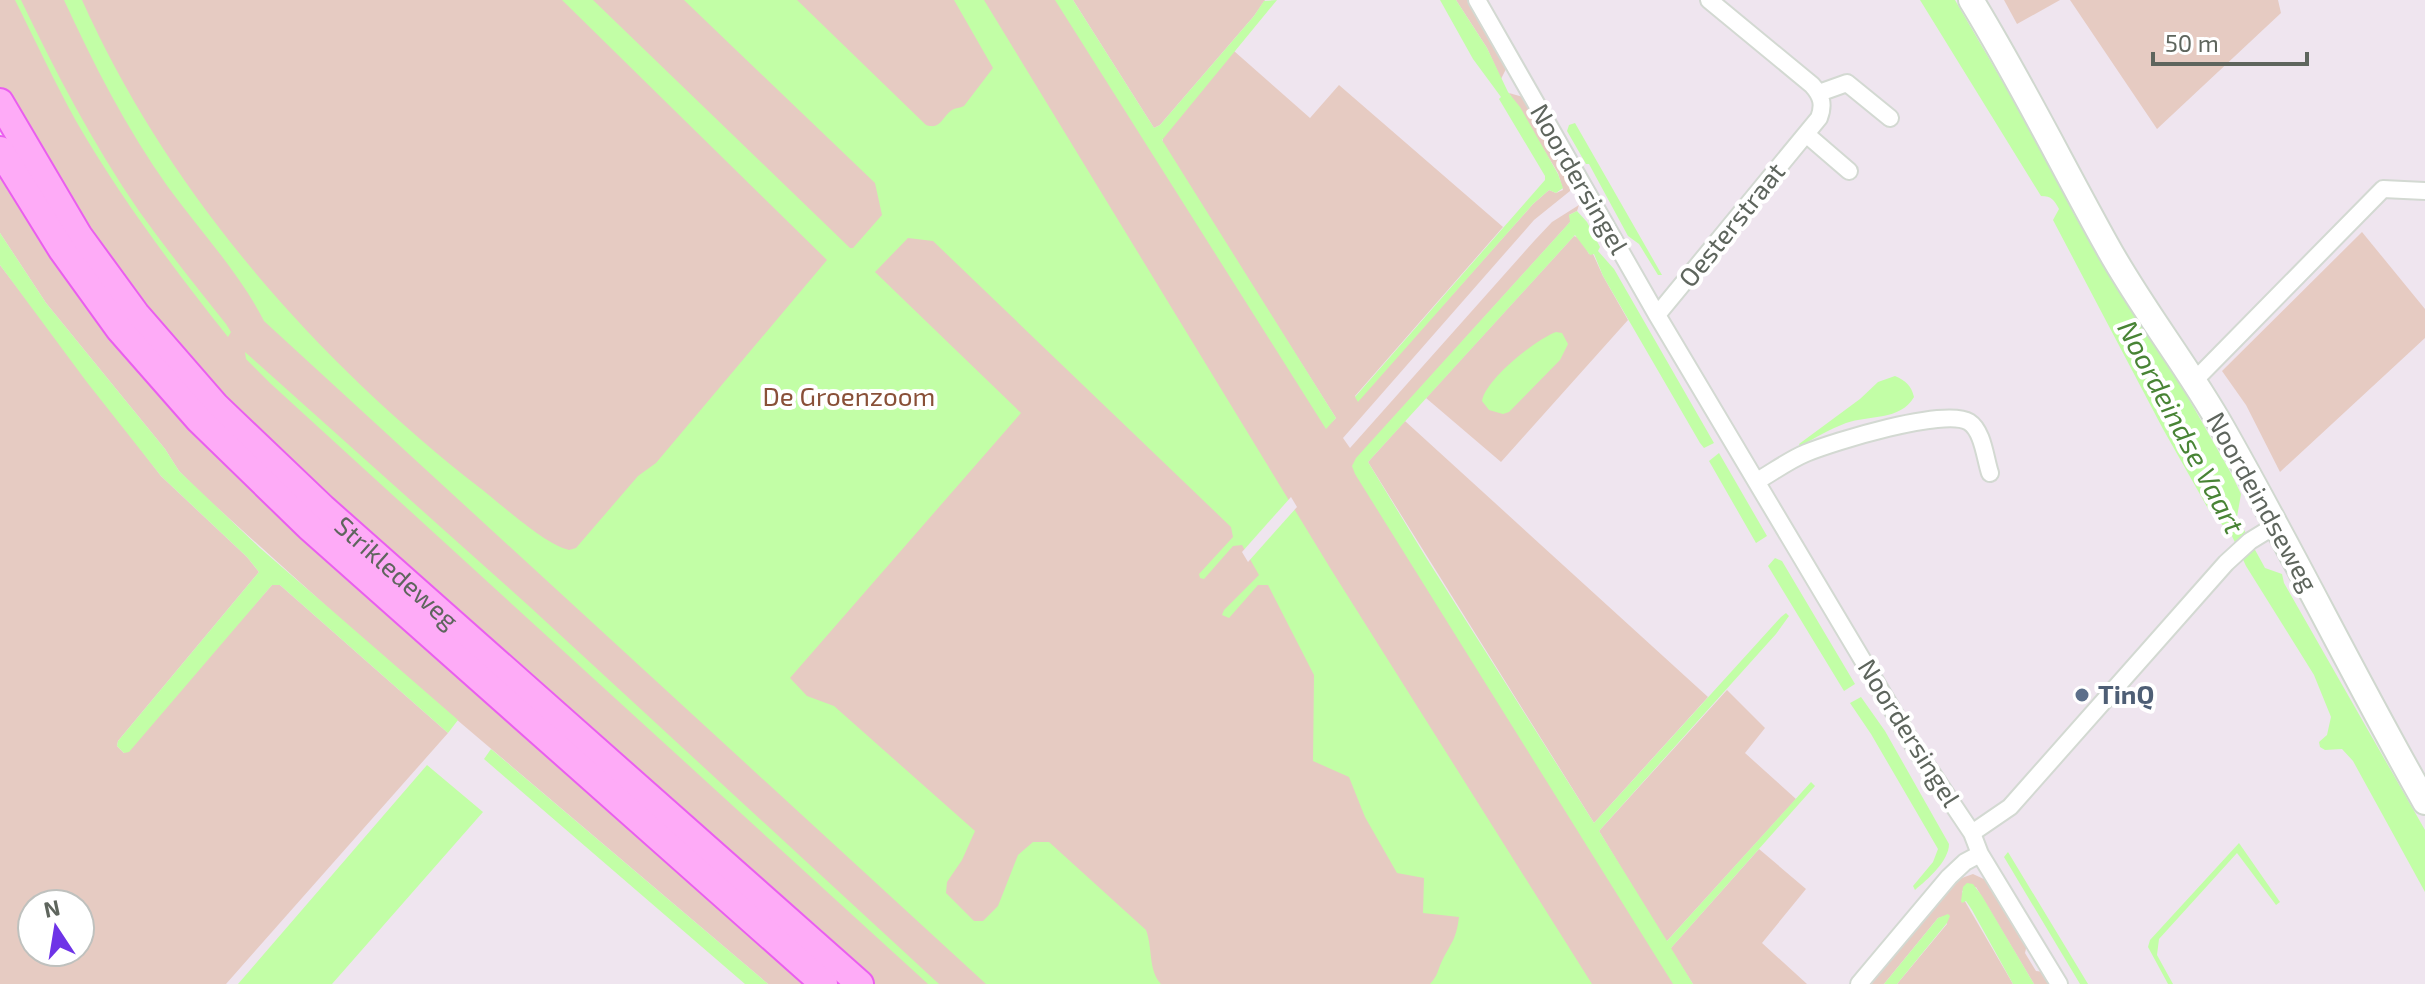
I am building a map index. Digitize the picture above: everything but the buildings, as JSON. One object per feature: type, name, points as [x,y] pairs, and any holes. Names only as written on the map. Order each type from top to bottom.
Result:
[{"type":"main road","name":"Strikledeweg","points":[[0,102],[79,236],[136,314],[216,406],[323,508],[860,984]]},
{"type":"main road","name":"Strikledeweg","points":[[0,150],[62,250],[119,329],[199,420],[309,527],[824,984]]},
{"type":"street","name":"Noordersingel","points":[[1477,0],[1657,315],[1915,748],[1972,833],[1980,854],[2059,984]]},
{"type":"street","points":[[1709,0],[1819,93],[1847,83],[1890,118]]},
{"type":"street","name":"Noordeindseweg","points":[[1971,0],[2044,126],[2108,247],[2201,374],[2358,684],[2425,802]]},
{"type":"street","name":"Oesterstraat","points":[[1657,315],[1806,134],[1822,111],[1819,93]]},
{"type":"street","points":[[1806,134],[1849,171]]},
{"type":"street","points":[[2201,374],[2383,189],[2425,191]]},
{"type":"street","points":[[1757,481],[1830,443],[1948,418],[1970,422],[1978,431],[1990,473]]},
{"type":"street","points":[[1972,833],[2010,807],[2244,546],[2276,525]]},
{"type":"street","points":[[1859,984],[1949,877],[1965,862],[1980,854]]},
{"type":"green space","name":"De Groenzoom","points":[[0,0],[1060,0],[1332,422],[1336,418],[1162,143],[1163,137],[1234,51],[1310,118],[1339,85],[1503,227],[1355,396],[1358,401],[1533,204],[1549,190],[1556,193],[1563,190],[1558,173],[1509,93],[1523,97],[1572,182],[1570,191],[1534,220],[1343,438],[1350,448],[1535,240],[1552,222],[1579,205],[1577,211],[1569,215],[1571,221],[1356,459],[1680,984],[873,984],[842,949],[808,918],[734,864],[286,465],[143,310],[16,118],[0,87]]},
{"type":"green space","points":[[1073,0],[1265,0],[1160,125],[1154,128]]},
{"type":"green space","points":[[1456,0],[1469,0],[1508,65],[1501,79],[1487,48]]},
{"type":"green space","points":[[2004,0],[2060,0],[2017,24]]},
{"type":"green space","points":[[2070,0],[2278,0],[2281,13],[2157,129]]},
{"type":"green space","points":[[0,161],[19,194],[816,984],[768,984],[376,651],[179,471],[165,449],[46,303],[0,233]]},
{"type":"green space","points":[[2362,232],[2425,309],[2425,338],[2280,472],[2246,405],[2222,371]]},
{"type":"green space","points":[[1574,236],[1581,239],[1589,254],[1593,254],[1628,320],[1501,462],[1426,398]]},
{"type":"green space","points":[[0,265],[161,476],[259,572],[117,746],[124,753],[272,585],[280,585],[448,733],[226,984],[0,984]]},
{"type":"green space","points":[[1405,421],[1708,697],[1594,823],[1368,462]]},
{"type":"green space","points":[[1727,690],[1765,728],[1745,753],[1796,799],[1666,942],[1599,831]]},
{"type":"green space","points":[[1759,849],[1806,889],[1762,943],[1807,984],[1693,984],[1670,949]]},
{"type":"green space","points":[[1973,874],[1988,881],[2027,944],[2025,953],[2036,971],[2044,972],[2051,984],[2034,984],[1976,887],[1962,891],[1963,898],[2013,984],[1897,984],[1947,924],[1945,916],[1938,918],[1884,984],[1870,984],[1950,887],[1959,879]]},
{"type":"water","points":[[15,0],[21,0],[76,108],[122,186],[226,324],[231,332],[228,337],[148,232],[93,149]]},
{"type":"water","points":[[64,0],[82,0],[117,71],[158,140],[202,205],[251,268],[304,328],[419,438],[523,523],[559,547],[569,550],[576,548],[638,476],[656,463],[827,260],[562,0],[593,0],[853,248],[882,215],[875,183],[684,0],[797,0],[926,125],[935,126],[952,110],[964,106],[993,68],[954,0],[984,0],[1332,571],[1592,984],[1430,984],[1453,940],[1459,917],[1423,913],[1424,878],[1397,873],[1365,817],[1349,777],[1313,761],[1314,675],[1268,585],[1258,585],[1229,618],[1222,615],[1259,575],[1242,545],[1233,546],[1204,579],[1200,578],[1199,574],[1233,537],[1231,527],[933,241],[908,238],[875,272],[1021,413],[790,678],[807,696],[834,706],[975,831],[962,860],[947,882],[946,893],[974,921],[983,921],[998,906],[1018,855],[1033,842],[1049,842],[1146,930],[1152,966],[1161,984],[986,984],[264,321],[231,269],[138,142]]},
{"type":"water","points":[[1055,0],[1073,0],[1154,128],[1160,125],[1264,1],[1277,0],[1162,140],[1336,418],[1326,429]]},
{"type":"water","points":[[1440,0],[1456,0],[1487,48],[1508,92],[1520,107],[1563,188],[1556,193],[1549,190],[1533,204],[1358,402],[1355,397],[1545,180],[1499,99],[1501,97],[1473,59]]},
{"type":"water","name":"Noordeindse Vaart","points":[[1920,0],[1955,0],[2033,134],[2075,216],[2185,392],[2232,475],[2241,494],[2237,517],[2265,568],[2282,574],[2284,583],[2425,830],[2425,892],[2353,761],[2342,749],[2325,750],[2320,747],[2319,742],[2327,735],[2331,717],[2314,675],[2246,566],[2231,534],[2210,512],[2163,429],[2053,220],[2059,209],[2050,198],[2041,196]]},
{"type":"water","points":[[1575,123],[1662,275],[1658,275],[1639,244],[1628,236],[1589,164],[1586,164],[1567,131],[1569,125]]},
{"type":"water","points":[[1577,211],[1587,222],[1600,247],[1598,251],[1614,269],[1714,443],[1704,448],[1700,443],[1603,276],[1594,254],[1590,255],[1575,235],[1368,462],[1594,823],[1781,617],[1786,613],[1789,616],[1599,831],[1667,941],[1811,782],[1815,786],[1671,948],[1693,984],[1673,984],[1352,466],[1570,222],[1569,215]]},
{"type":"water","points":[[0,233],[46,303],[165,449],[179,471],[260,548],[458,720],[448,733],[280,585],[272,585],[129,752],[124,753],[117,746],[259,572],[161,476],[86,381],[0,265]]},
{"type":"water","points":[[1556,332],[1562,333],[1568,344],[1560,360],[1509,412],[1503,414],[1489,410],[1482,401],[1492,382],[1524,352]]},
{"type":"water","points":[[245,352],[530,607],[939,984],[928,984],[270,383],[246,359]]},
{"type":"water","points":[[1895,376],[1911,389],[1914,397],[1908,405],[1892,414],[1846,423],[1800,446],[1878,382]]},
{"type":"water","points":[[1719,453],[1767,536],[1756,543],[1709,461]]},
{"type":"water","points":[[1775,558],[1782,561],[1855,684],[1844,691],[1768,566]]},
{"type":"water","points":[[1861,697],[1885,731],[1949,844],[1942,863],[1915,890],[1913,886],[1933,862],[1938,849],[1850,703]]},
{"type":"water","points":[[491,749],[768,984],[745,984],[484,759]]},
{"type":"water","points":[[427,765],[483,812],[332,984],[238,984]]},
{"type":"water","points":[[2239,843],[2280,902],[2276,905],[2237,853],[2159,939],[2157,955],[2173,984],[2168,984],[2148,947],[2150,940]]},
{"type":"water","points":[[2008,852],[2088,984],[2080,984],[2004,857]]},
{"type":"water","points":[[1967,883],[1973,884],[1982,896],[2034,984],[2013,984],[1972,910],[1966,901],[1961,901],[1963,887]]},
{"type":"water","points":[[1948,914],[1947,923],[1897,984],[1884,984],[1938,918]]},
{"type":"pier","points":[[1291,497],[1297,507],[1248,562],[1242,552]]},
{"type":"place","name":"TinQ","points":[[2082,695]]}]
